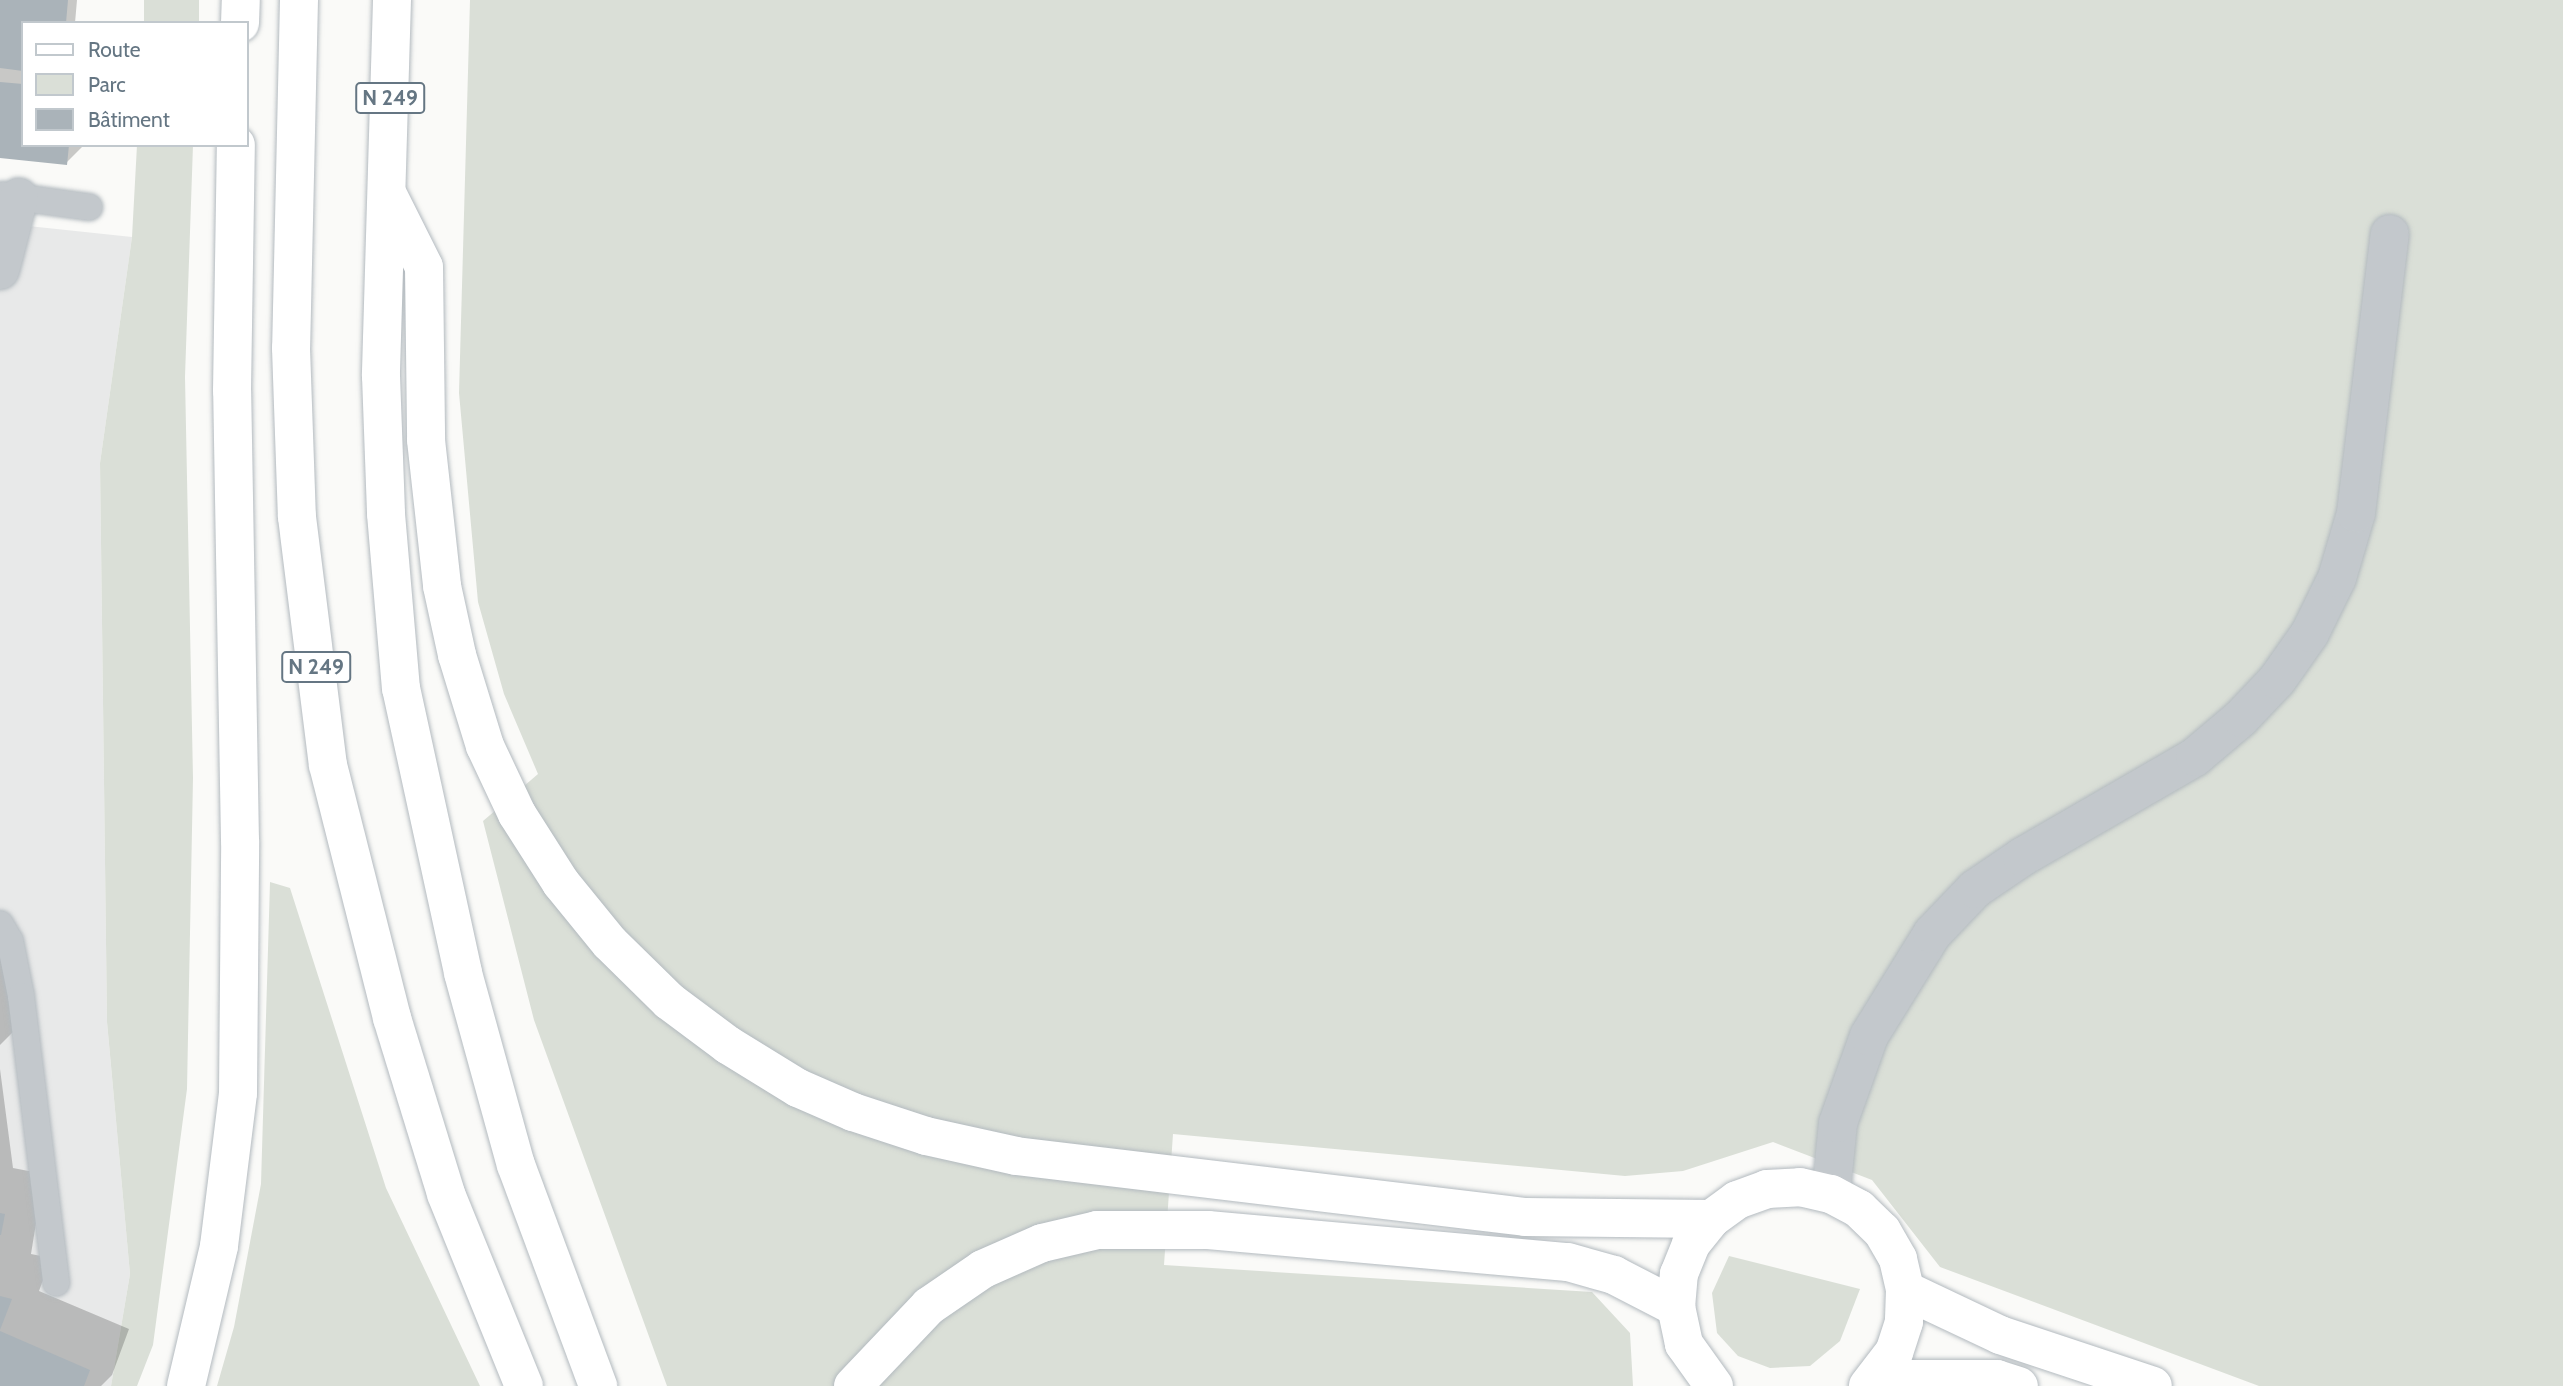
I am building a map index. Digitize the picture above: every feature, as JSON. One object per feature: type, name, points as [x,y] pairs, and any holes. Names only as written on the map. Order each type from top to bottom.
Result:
[{"type":"main road","points":[[240,21],[241,0]]},
{"type":"main road","name":"N 249","points":[[299,0],[291,348],[297,517],[328,765],[392,1018],[446,1194],[524,1386]]},
{"type":"main road","name":"N 249","points":[[391,0],[388,195],[381,376],[386,514],[401,688],[463,973],[513,1152],[598,1386]]},
{"type":"main road","points":[[186,1386],[219,1246],[238,1093],[240,841],[232,391],[236,147]]},
{"type":"main road","points":[[388,195],[424,267],[426,440],[442,586],[457,655],[485,747],[517,814],[561,883],[610,943],[669,1001],[728,1045],[798,1088],[853,1112],[926,1136],[1016,1156],[1525,1217],[1711,1219]]},
{"type":"main road","points":[[1705,1383],[1684,1344],[1676,1307],[1679,1274],[1691,1244],[1711,1219],[1737,1200],[1767,1189],[1800,1187],[1831,1194],[1859,1209],[1882,1231],[1898,1259],[1905,1290],[1905,1322],[1894,1352],[1872,1383]]},
{"type":"main road","points":[[853,1386],[929,1306],[984,1269],[1042,1243],[1097,1230],[1208,1230],[1568,1262],[1614,1275],[1676,1307]]},
{"type":"main road","points":[[1905,1290],[2000,1335],[2153,1386]]},
{"type":"main road","points":[[1872,1383],[1997,1379],[2019,1386]]},
{"type":"street","points":[[0,270],[9,196]]},
{"type":"street","points":[[1831,1194],[1838,1123],[1869,1036],[1932,934],[1975,889],[2022,857],[2195,757],[2250,709],[2310,633],[2337,578],[2356,513],[2390,234]]},
{"type":"lane","points":[[9,196],[89,207]]},
{"type":"lane","points":[[0,925],[10,941],[21,996],[56,1283]]},
{"type":"shaded area","points":[[0,223],[132,237],[100,463],[107,1022],[130,1274],[111,1386],[0,1386]]},
{"type":"green space","points":[[144,0],[199,0],[199,21],[144,21]]},
{"type":"green space","points":[[470,0],[2563,0],[2563,1386],[2259,1386],[1940,1267],[1872,1180],[1773,1142],[1683,1171],[1625,1176],[1173,1134],[1164,1265],[1592,1292],[1630,1333],[1633,1386],[667,1386],[534,1020],[483,821],[538,774],[504,694],[478,602],[459,393]]},
{"type":"green space","points":[[137,147],[193,147],[185,377],[193,778],[187,1089],[153,1345],[137,1386],[111,1386],[130,1274],[107,1022],[100,463],[132,237]]},
{"type":"green space","points":[[270,882],[290,888],[386,1188],[480,1386],[217,1386],[234,1327],[261,1184]]},
{"type":"green space","points":[[1729,1256],[1860,1289],[1840,1341],[1810,1366],[1770,1368],[1738,1356],[1717,1333],[1712,1293]]},
{"type":"building","points":[[0,0],[68,0],[66,21],[21,21],[21,71],[0,68]]},
{"type":"building","points":[[0,82],[21,84],[21,147],[69,147],[67,165],[0,158]]},
{"type":"building","points":[[0,1213],[5,1214],[1,1235],[0,1235]]},
{"type":"building","points":[[0,1296],[12,1299],[0,1330]]},
{"type":"building","points":[[0,1331],[90,1370],[84,1386],[0,1386]]}]
